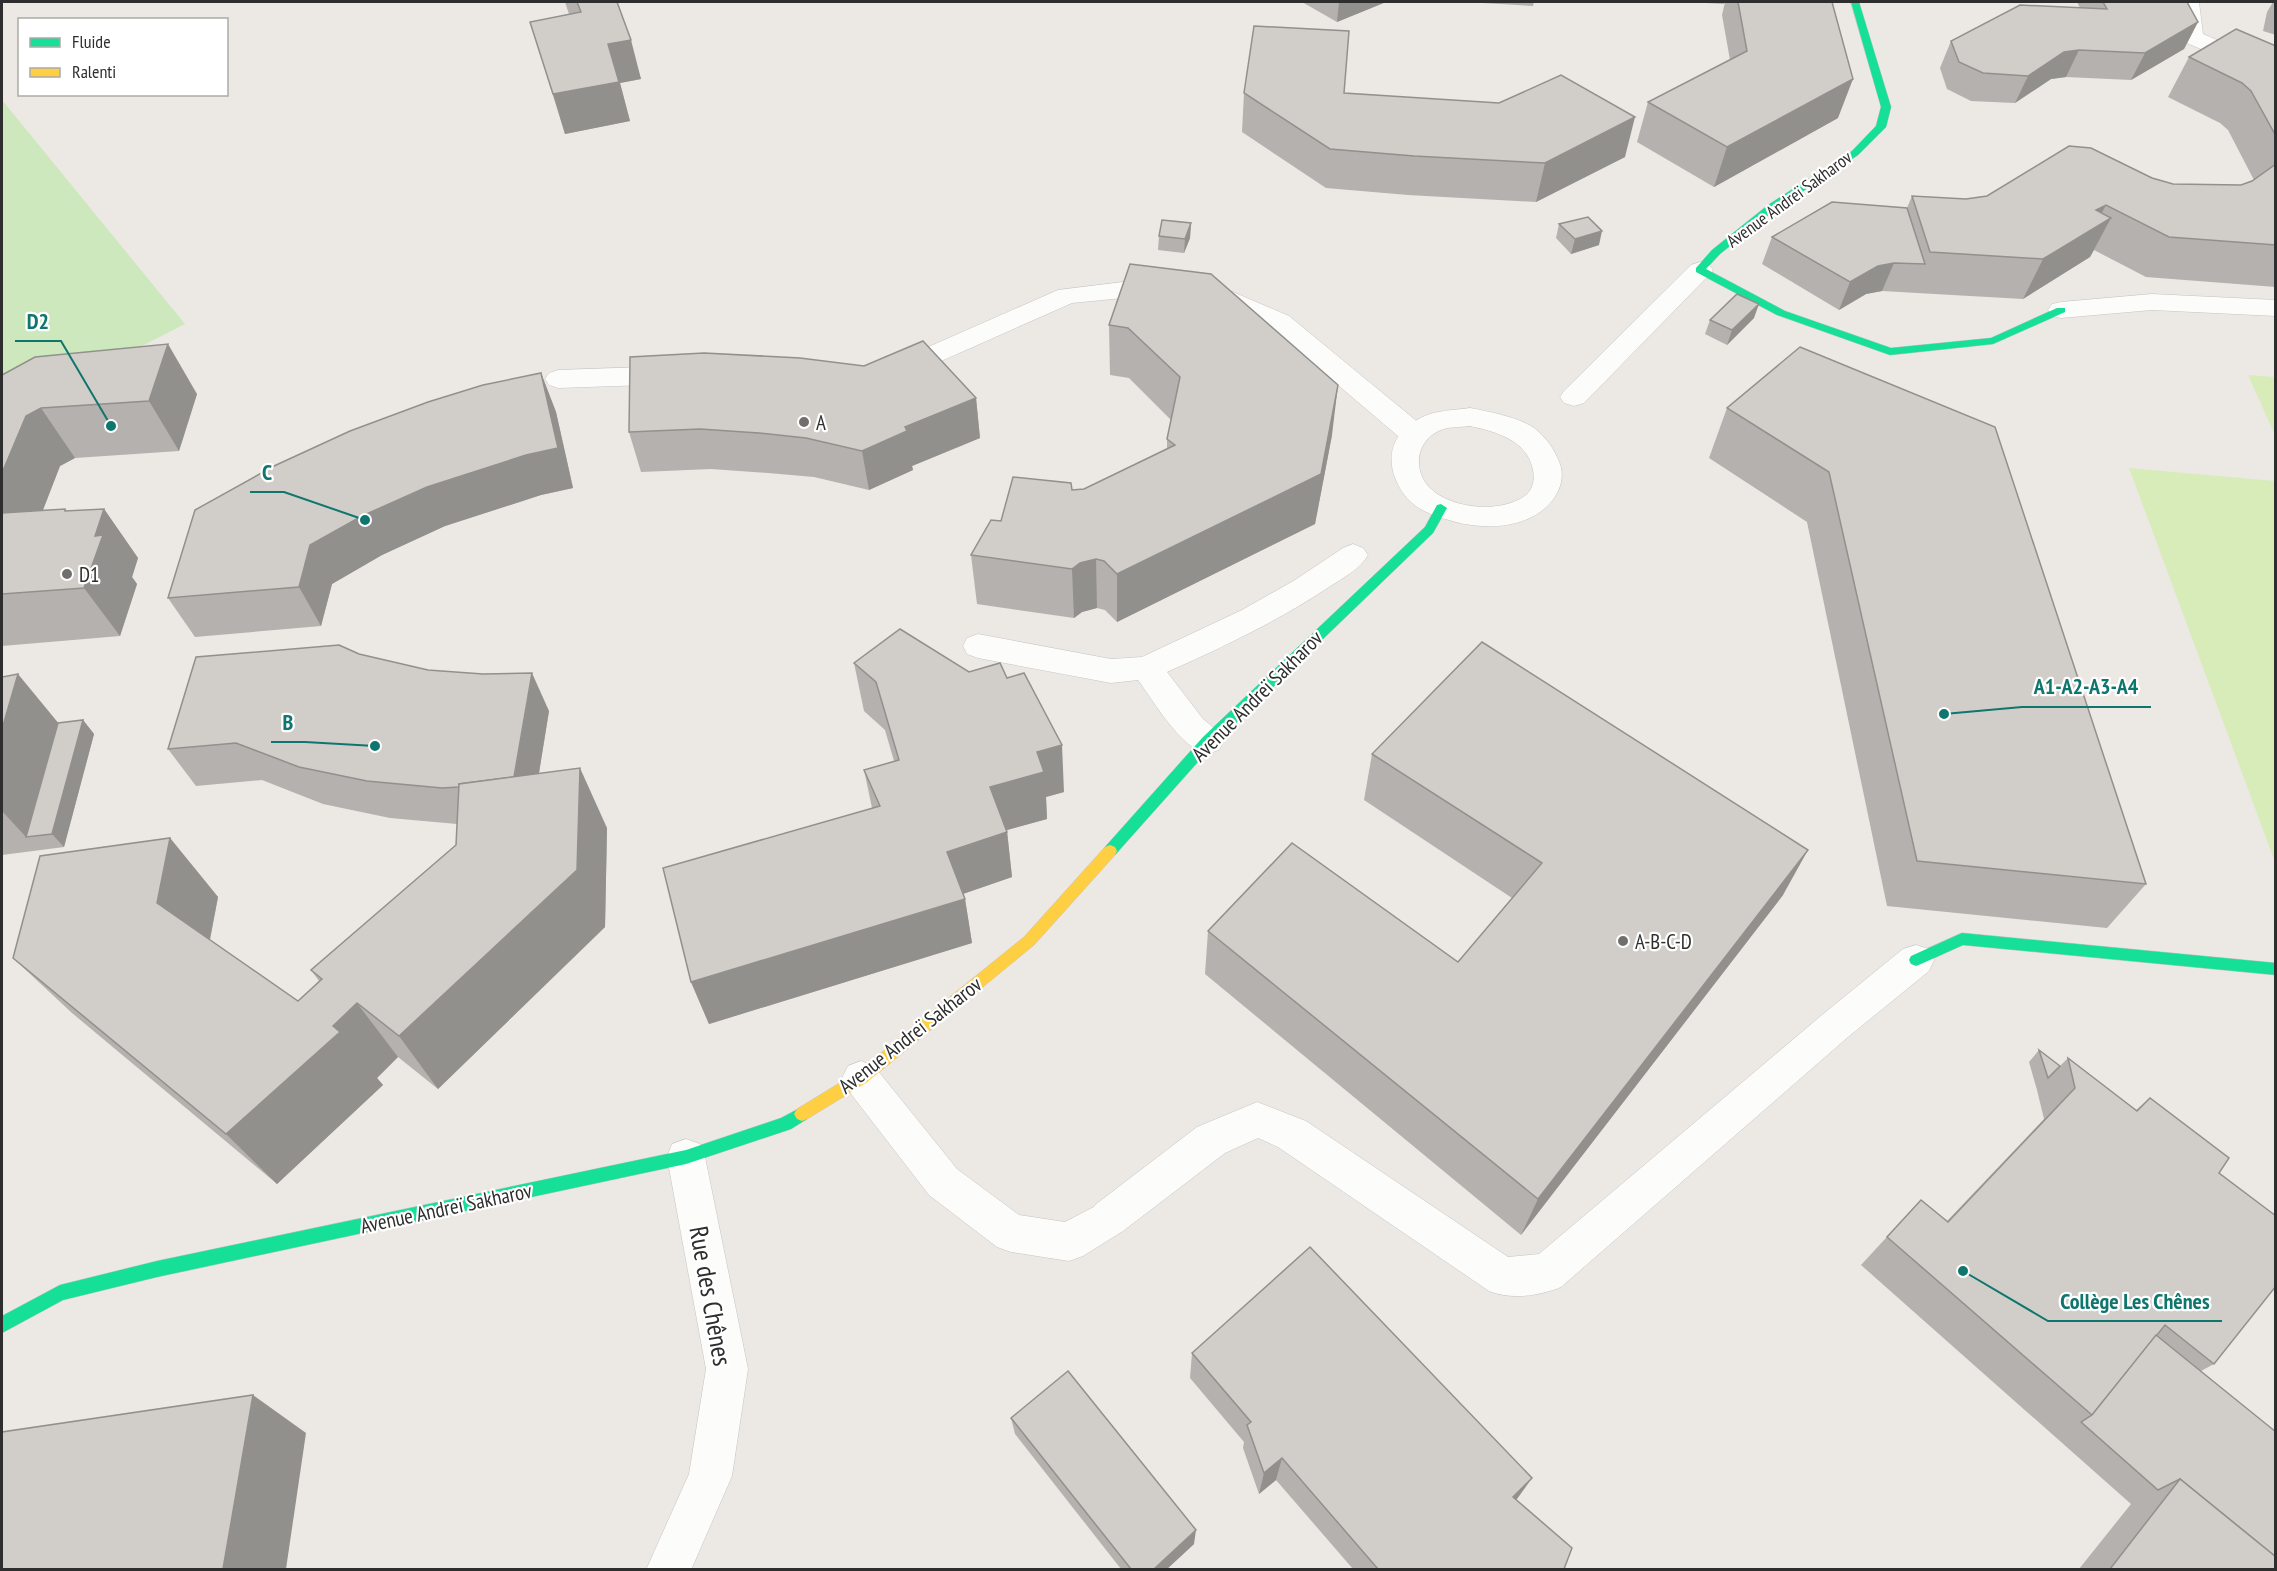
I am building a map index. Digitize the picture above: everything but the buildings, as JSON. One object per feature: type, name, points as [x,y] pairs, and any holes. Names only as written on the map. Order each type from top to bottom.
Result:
[{"type":"street","name":"Avenue Andreï Sakharov","points":[[1700,270],[1716,252],[1772,207],[1855,153],[1881,127],[1886,107],[1855,2]]},
{"type":"street","points":[[2189,2],[2192,37],[2276,73]]},
{"type":"street","points":[[1574,397],[1700,270],[1781,313],[1890,352],[1993,341],[2061,310],[2152,302],[2276,308]]},
{"type":"street","points":[[873,377],[883,376],[1067,296],[1123,290],[1233,300],[1280,322],[1415,435]]},
{"type":"street","points":[[558,379],[698,376]]},
{"type":"street","points":[[1470,417],[1503,423],[1530,438],[1547,459],[1549,482],[1536,502],[1510,515],[1476,517],[1442,508],[1418,493],[1405,473],[1403,453],[1415,435],[1439,422],[1470,417]]},
{"type":"street","name":"Avenue Andreï Sakharov","points":[[2,1325],[60,1293],[70,1290],[157,1269],[686,1157],[785,1124],[861,1078],[1029,941],[1208,741],[1429,530],[1442,508]]},
{"type":"street","points":[[978,646],[1112,671],[1146,668],[1192,648],[1322,579],[1353,555]]},
{"type":"street","points":[[1146,668],[1192,728],[1208,741]]},
{"type":"street","points":[[861,1078],[943,1182],[1011,1233],[1069,1242],[1109,1218],[1211,1140],[1257,1120],[1292,1134],[1503,1277],[1547,1273],[1835,1026],[1916,960],[1962,939],[2276,969]]},
{"type":"street","name":"Rue des Chênes","points":[[668,1569],[710,1476],[727,1370],[686,1157]]},
{"type":"green space","points":[[2,100],[185,324],[75,380],[2,421]]},
{"type":"green space","points":[[2248,375],[2275,377],[2275,435]]},
{"type":"green space","points":[[2129,468],[2275,481],[2275,862]]},
{"type":"traffic: fast","points":[[1855,2],[1886,107],[1881,127],[1855,153],[1772,207],[1716,252],[1700,270],[1781,313],[1890,352],[1993,341],[2061,310]]},
{"type":"traffic: fast","points":[[1110,851],[1208,741],[1429,530],[1441,508]]},
{"type":"traffic: fast","points":[[1916,960],[1962,939],[2276,969]]},
{"type":"traffic: fast","points":[[2,1325],[60,1293],[157,1269],[686,1157],[785,1124],[802,1114]]},
{"type":"traffic: slow","points":[[802,1114],[861,1078],[1029,941],[1110,851]]},
{"type":"place","name":"A","points":[[804,422]]},
{"type":"place","name":"D2","points":[[111,426]]},
{"type":"place","name":"C","points":[[365,520]]},
{"type":"place","name":"D1","points":[[67,574]]},
{"type":"place","name":"A1-A2-A3-A4","points":[[1944,714]]},
{"type":"place","name":"B","points":[[375,746]]},
{"type":"place","name":"A-B-C-D","points":[[1623,941]]},
{"type":"place","name":"Collège Les Chênes","points":[[1963,1271]]}]
